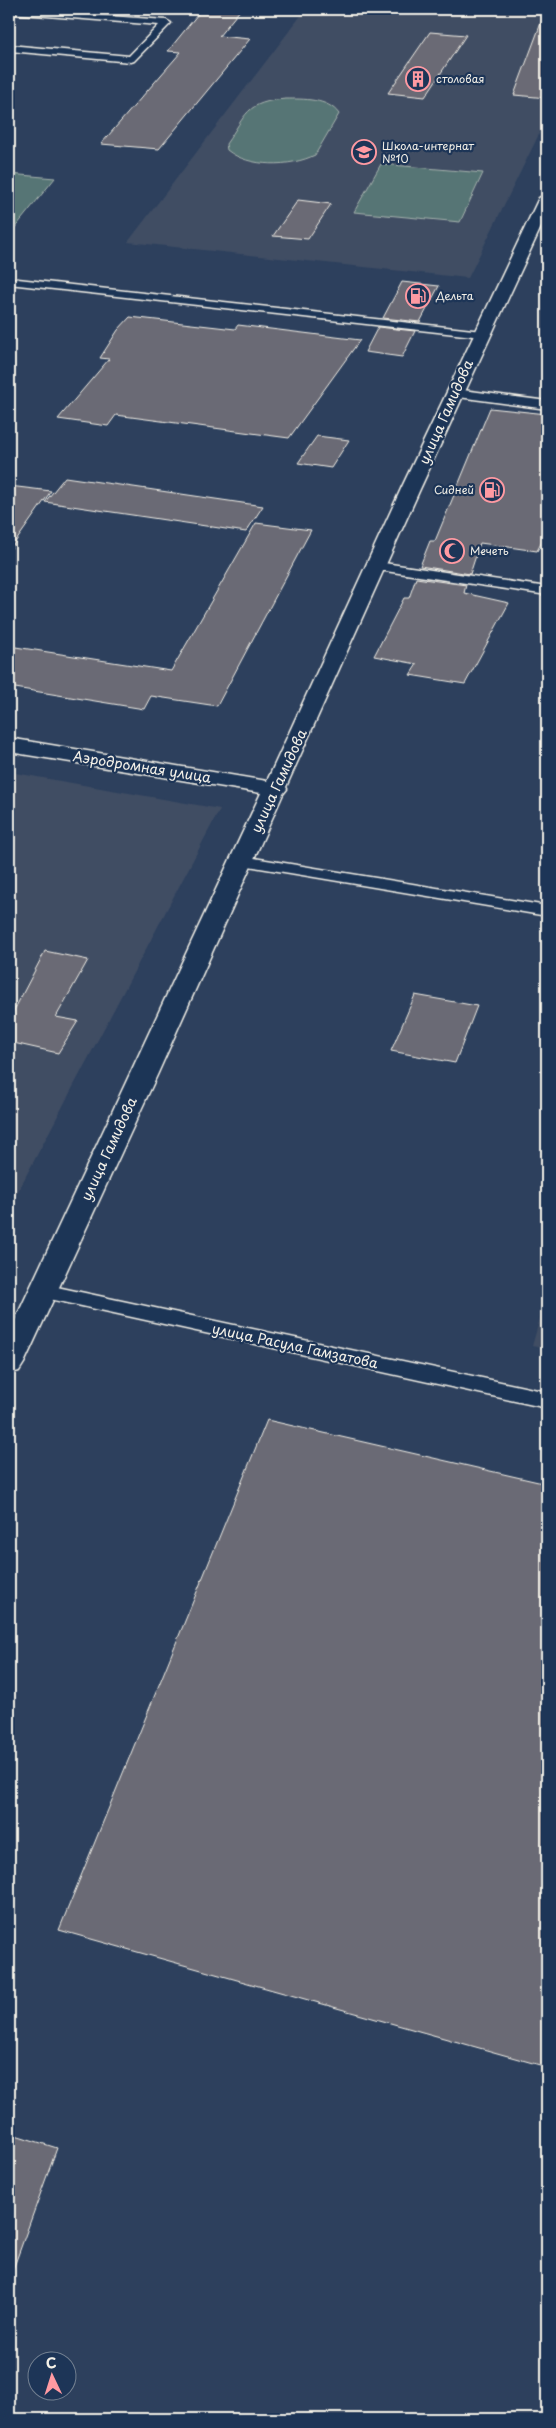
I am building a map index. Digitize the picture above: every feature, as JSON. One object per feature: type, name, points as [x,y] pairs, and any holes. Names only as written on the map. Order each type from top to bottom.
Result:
[{"type":"street","name":"улица Гамидова","points":[[9,1363],[276,789],[482,334],[547,198]]},
{"type":"street","name":"Аэродромная улица","points":[[9,745],[276,789]]},
{"type":"lane","points":[[9,10],[166,22],[131,59],[9,48]]},
{"type":"lane","points":[[9,281],[482,334]]},
{"type":"lane","points":[[455,393],[547,405]]},
{"type":"lane","points":[[377,566],[547,591]]},
{"type":"lane","points":[[242,860],[547,911]]},
{"type":"lane","name":"улица Расула Гамзатова","points":[[43,1291],[547,1400]]},
{"type":"shaded area","name":"Школа-интернат №10","points":[[306,9],[547,9],[547,118],[468,278],[128,242]]},
{"type":"shaded area","points":[[9,772],[220,809],[9,1208]]},
{"type":"shaded area","points":[[547,1294],[547,1349],[532,1346]]},
{"type":"green space","points":[[286,99],[315,100],[328,105],[339,114],[315,155],[294,162],[270,164],[247,160],[227,150],[226,144],[248,111],[262,103]]},
{"type":"green space","points":[[381,164],[483,173],[460,222],[354,212]]},
{"type":"green space","points":[[9,174],[55,178],[9,235]]},
{"type":"building","points":[[202,9],[241,9],[219,36],[250,39],[159,149],[101,144],[181,52],[168,51]]},
{"type":"building","points":[[544,15],[547,15],[547,98],[514,95]]},
{"type":"building","points":[[430,32],[466,35],[425,97],[388,93]]},
{"type":"building","points":[[298,200],[331,204],[308,239],[273,236]]},
{"type":"building","points":[[402,282],[439,286],[420,322],[383,318]]},
{"type":"building","points":[[130,317],[235,329],[238,325],[360,340],[289,438],[116,415],[108,426],[58,419],[109,359],[100,358],[118,330]]},
{"type":"building","points":[[378,327],[415,331],[402,357],[365,352]]},
{"type":"building","points":[[490,408],[547,414],[547,532],[537,551],[480,543],[470,574],[420,566],[430,541],[435,541]]},
{"type":"building","points":[[317,436],[349,440],[331,468],[298,463]]},
{"type":"building","points":[[65,477],[263,506],[246,532],[45,502]]},
{"type":"building","points":[[9,486],[51,491],[9,551]]},
{"type":"building","points":[[256,523],[311,530],[217,706],[151,696],[144,709],[9,687],[9,646],[171,671]]},
{"type":"building","points":[[416,578],[466,585],[464,593],[509,603],[465,684],[410,675],[417,664],[374,656],[404,598],[409,598]]},
{"type":"building","points":[[45,951],[88,960],[56,1017],[78,1021],[58,1053],[9,1042],[9,1020]]},
{"type":"building","points":[[415,995],[477,1006],[455,1063],[391,1051]]},
{"type":"building","points":[[267,1420],[547,1484],[547,2067],[59,1930]]},
{"type":"building","points":[[9,2133],[57,2148],[12,2272],[9,2271]]},
{"type":"place","name":"столовая","points":[[418,79]]},
{"type":"place","name":"Школа-интернат №10","points":[[364,152]]},
{"type":"place","name":"Дельта","points":[[418,296]]},
{"type":"place","name":"Сидней","points":[[492,490]]},
{"type":"place","name":"Мечеть","points":[[452,551]]}]
